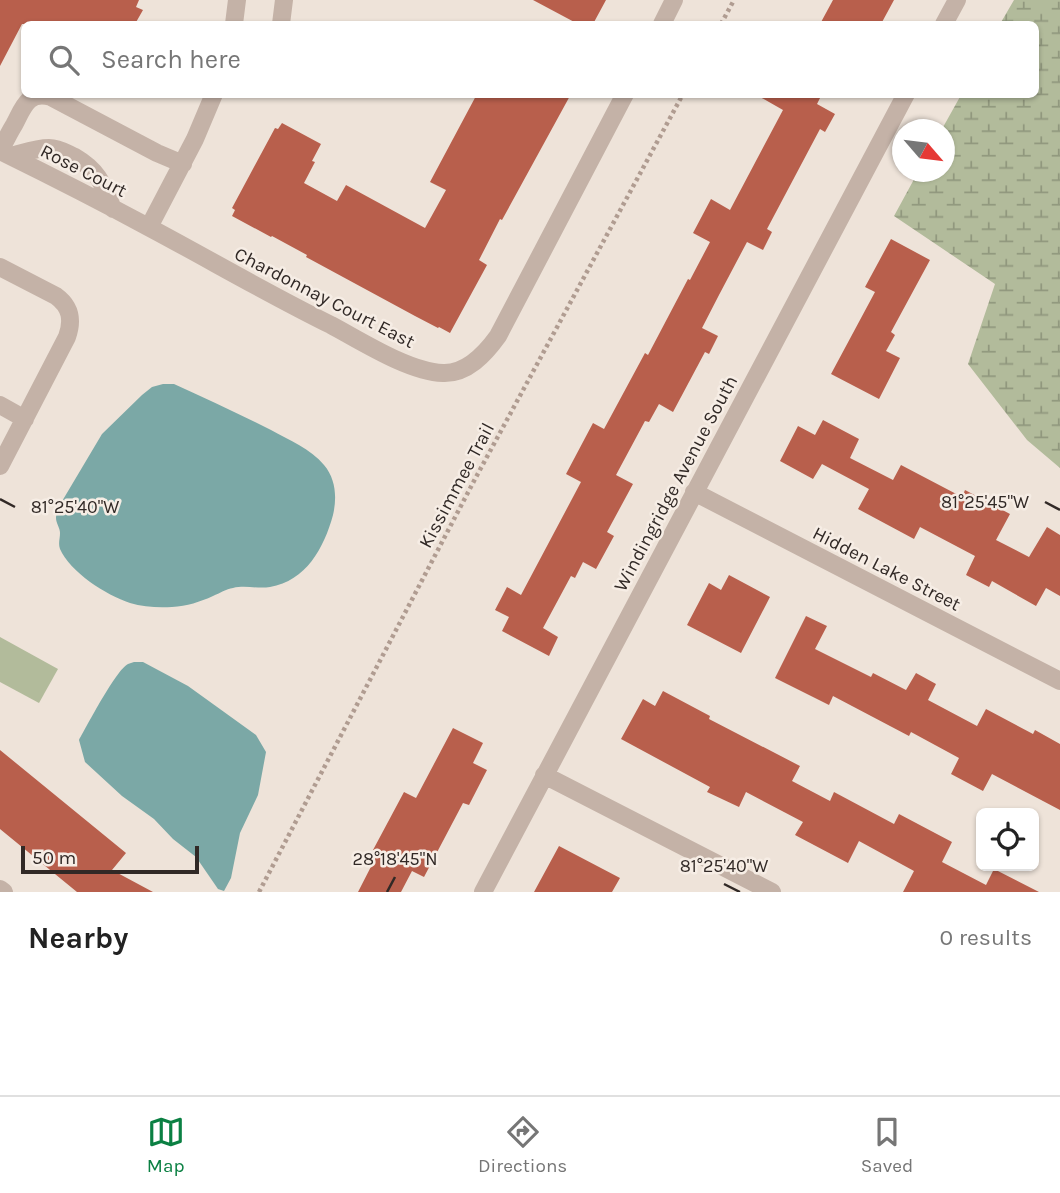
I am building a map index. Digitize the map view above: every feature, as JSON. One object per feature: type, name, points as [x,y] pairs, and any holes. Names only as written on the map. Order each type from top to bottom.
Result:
[{"type":"street","points":[[234,21],[237,0]]},
{"type":"street","points":[[281,21],[284,0]]},
{"type":"street","points":[[664,21],[674,0]]},
{"type":"street","points":[[946,21],[957,0]]},
{"type":"street","points":[[33,98],[25,104],[4,152],[51,148],[67,153],[85,163],[98,175],[113,209]]},
{"type":"street","points":[[53,98],[156,153],[183,164]]},
{"type":"street","points":[[149,227],[183,164],[212,98]]},
{"type":"street","name":"Chardonnay Court East","points":[[149,227],[395,358],[435,373],[457,372],[479,358],[498,336],[623,98]]},
{"type":"street","name":"Windingridge Avenue South","points":[[483,892],[904,98]]},
{"type":"street","name":"Rose Court","points":[[4,152],[149,227]]},
{"type":"street","points":[[0,267],[56,296],[63,301],[71,317],[67,337],[0,466]]},
{"type":"street","points":[[0,405],[24,419]]},
{"type":"street","name":"Hidden Lake Street","points":[[694,492],[1060,681]]},
{"type":"street","points":[[544,775],[772,892]]},
{"type":"path","points":[[722,21],[734,0]]},
{"type":"path","name":"Kissimmee Trail","points":[[259,892],[475,479],[681,98]]},
{"type":"green space","points":[[1014,0],[1060,0],[1060,468],[1027,440],[968,364],[995,284],[894,216],[913,182],[955,182],[955,119],[948,119],[959,98],[1039,98],[1039,21],[1002,21]]},
{"type":"green space","points":[[0,637],[58,669],[39,703],[0,682]]},
{"type":"water","points":[[174,384],[271,430],[319,459],[328,470],[335,495],[329,527],[319,551],[294,578],[270,587],[230,589],[188,605],[151,607],[130,603],[110,594],[80,574],[65,558],[59,547],[60,531],[56,518],[58,508],[102,434],[142,395],[152,387]]},
{"type":"water","points":[[143,662],[188,686],[256,735],[266,752],[258,795],[240,833],[231,878],[224,891],[218,889],[196,857],[85,762],[79,740],[116,676],[128,664]]},
{"type":"building","points":[[0,0],[139,0],[136,7],[143,10],[137,21],[21,21],[0,66]]},
{"type":"building","points":[[533,0],[606,0],[595,21],[572,21]]},
{"type":"building","points":[[833,0],[894,0],[883,21],[822,21]]},
{"type":"building","points":[[475,98],[569,98],[479,260],[487,265],[450,333],[232,216],[235,210],[232,208],[275,128],[278,129],[282,123],[321,144],[304,183],[337,201],[346,185],[425,228],[446,190],[430,182]]},
{"type":"building","points":[[762,98],[820,98],[817,104],[835,114],[825,132],[820,129],[767,229],[772,232],[763,250],[747,242],[719,295],[702,328],[718,336],[709,354],[705,352],[673,412],[659,404],[649,422],[645,421],[616,475],[633,484],[607,532],[614,536],[596,569],[583,562],[575,578],[571,576],[543,628],[558,637],[549,656],[502,631],[509,617],[495,610],[507,587],[521,595],[581,482],[566,474],[593,423],[604,429],[710,242],[693,233],[711,199],[730,210],[783,110]]},
{"type":"building","points":[[891,239],[930,260],[891,332],[895,335],[886,351],[900,358],[879,399],[831,374],[875,292],[865,287]]},
{"type":"building","points":[[823,420],[859,439],[850,458],[893,480],[901,465],[962,497],[965,490],[1010,514],[996,540],[1029,557],[1047,527],[1060,535],[1060,596],[1046,588],[1036,606],[992,581],[989,587],[966,575],[975,556],[920,527],[914,539],[858,509],[869,489],[822,464],[813,479],[780,461],[798,426],[815,435]]},
{"type":"building","points":[[729,575],[770,597],[741,653],[687,625],[709,583],[721,590]]},
{"type":"building","points":[[806,616],[827,626],[815,649],[871,677],[873,673],[906,690],[916,673],[936,684],[928,700],[977,726],[986,709],[1033,734],[1035,730],[1060,744],[1060,810],[992,774],[983,791],[951,774],[959,758],[911,732],[909,736],[833,696],[829,705],[775,678]]},
{"type":"building","points":[[663,691],[710,716],[709,719],[800,766],[792,781],[830,801],[834,792],[894,824],[899,814],[952,842],[942,862],[986,885],[993,871],[998,871],[1039,892],[903,892],[914,871],[859,841],[848,863],[795,835],[803,822],[746,792],[739,807],[707,792],[710,787],[621,739],[643,699],[655,706]]},
{"type":"building","points":[[453,728],[483,743],[473,763],[487,770],[469,805],[463,803],[424,877],[412,871],[401,892],[358,892],[378,853],[373,850],[404,792],[416,798]]},
{"type":"building","points":[[0,750],[126,853],[112,870],[153,892],[77,892],[0,829]]},
{"type":"building","points":[[559,846],[620,878],[612,892],[534,892]]}]
